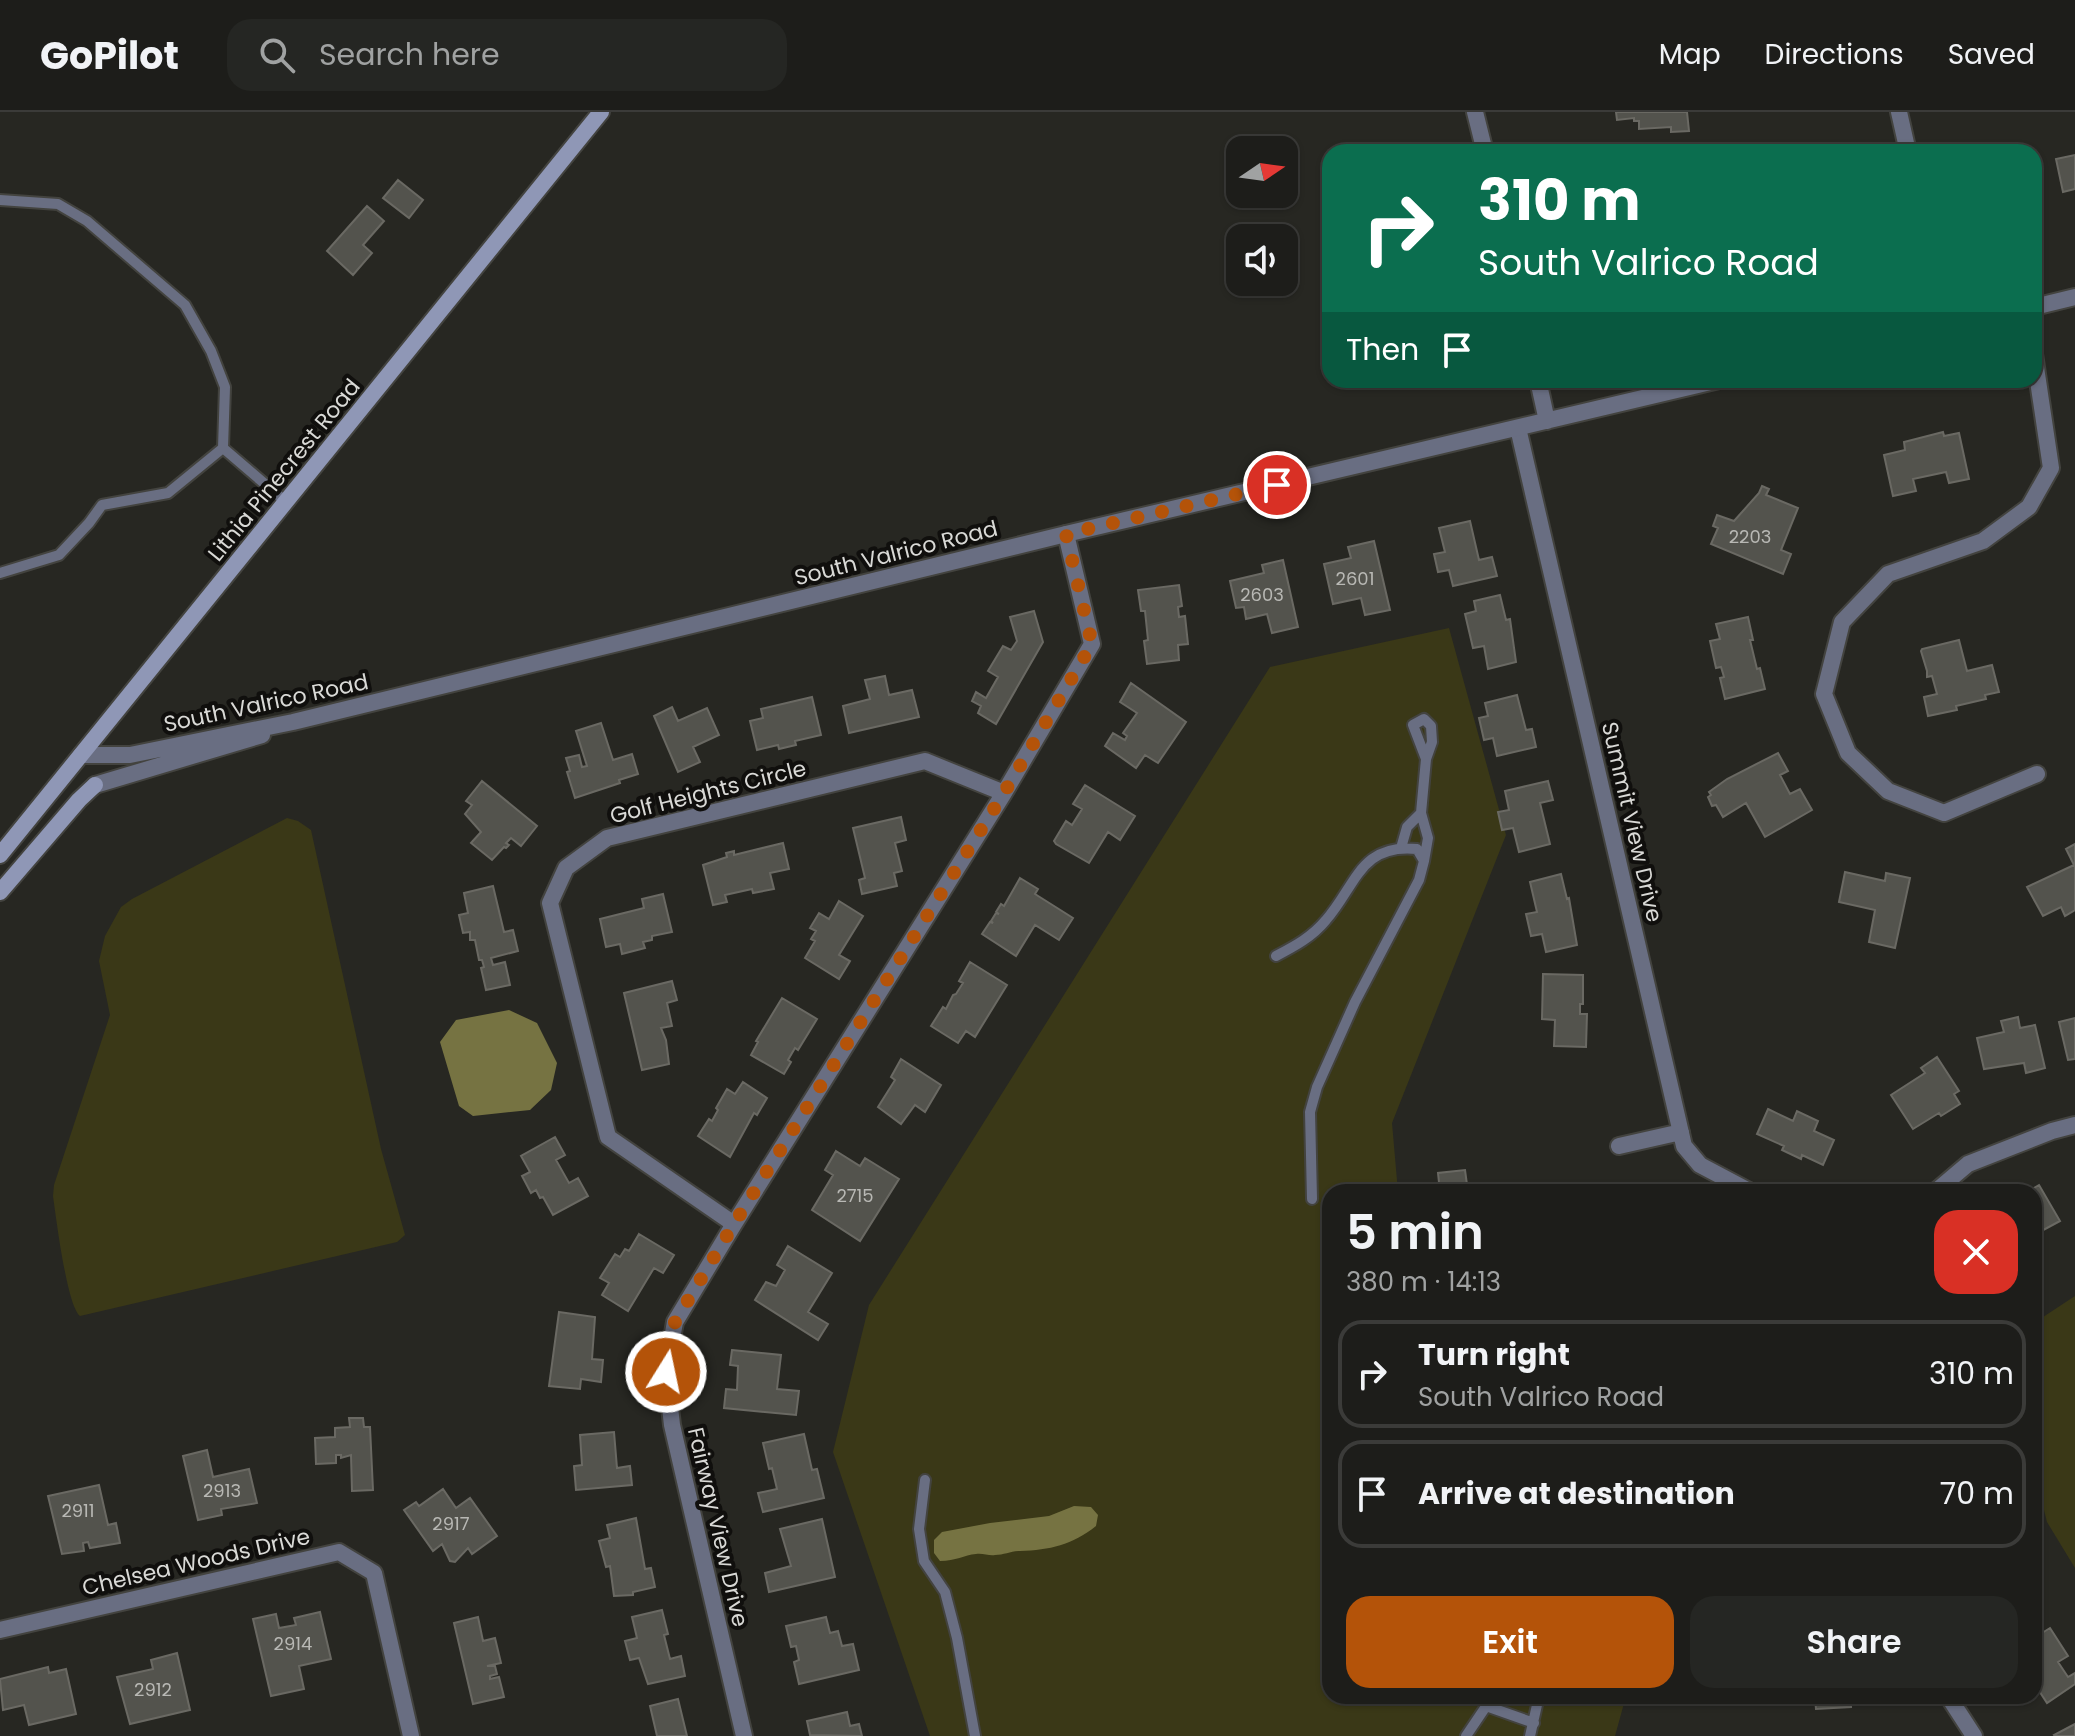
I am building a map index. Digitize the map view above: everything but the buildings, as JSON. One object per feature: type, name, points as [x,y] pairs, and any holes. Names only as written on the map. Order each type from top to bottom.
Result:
[{"type":"main road","name":"Lithia Pinecrest Road","points":[[0,855],[601,112]]},
{"type":"main road","points":[[0,892],[95,785]]},
{"type":"street","points":[[1475,112],[1483,144]]},
{"type":"street","points":[[1899,112],[1906,144]]},
{"type":"street","points":[[2042,305],[2075,297]]},
{"type":"street","points":[[1540,388],[1547,421]]},
{"type":"street","name":"South Valrico Road","points":[[81,755],[130,755],[293,722],[1066,534],[1685,388]]},
{"type":"street","points":[[2037,774],[1944,813],[1888,791],[1848,753],[1824,694],[1842,622],[1888,574],[1983,541],[2029,507],[2051,468],[2039,388]]},
{"type":"street","name":"Summit View Drive","points":[[1518,428],[1684,1146],[1700,1165],[1736,1184]]},
{"type":"street","name":"Fairway View Drive","points":[[744,1736],[672,1425],[666,1372],[675,1322],[1004,793],[1092,644],[1066,534]]},
{"type":"street","points":[[95,785],[258,737],[293,722]]},
{"type":"street","name":"Golf Heights Circle","points":[[734,1224],[608,1137],[550,903],[566,868],[607,838],[925,761],[1004,793]]},
{"type":"street","points":[[1944,1184],[1968,1164],[2075,1125]]},
{"type":"street","points":[[1619,1146],[1681,1132]]},
{"type":"street","name":"Chelsea Woods Drive","points":[[0,1630],[339,1552],[374,1573],[411,1736]]},
{"type":"street","points":[[1953,1704],[1974,1736]]},
{"type":"lane","points":[[0,200],[58,204],[87,221],[185,305],[211,351],[225,387],[223,448],[168,493],[102,505],[59,555],[0,573]]},
{"type":"lane","points":[[223,448],[286,502]]},
{"type":"lane","points":[[1312,1199],[1310,1112],[1317,1087],[1349,1015],[1419,880],[1428,838],[1421,813],[1426,759]]},
{"type":"lane","points":[[1401,848],[1407,827],[1421,813]]},
{"type":"lane","points":[[1276,956],[1305,941],[1326,920],[1361,867],[1378,855],[1401,848],[1417,849],[1424,861]]},
{"type":"lane","points":[[925,1480],[919,1529],[924,1561],[945,1592],[975,1736]]},
{"type":"lane","points":[[1466,1736],[1488,1704]]},
{"type":"lane","points":[[1496,1704],[1534,1723]]},
{"type":"lane","points":[[1530,1736],[1538,1704]]},
{"type":"shaded area","points":[[1449,628],[1506,835],[1392,1123],[1397,1184],[1322,1184],[1322,1704],[1624,1704],[1615,1736],[930,1736],[833,1452],[869,1305],[1270,667]]},
{"type":"shaded area","points":[[287,818],[311,830],[381,1149],[405,1235],[397,1242],[80,1316],[67,1279],[53,1196],[110,1015],[99,961],[105,936],[121,907],[132,899]]},
{"type":"shaded area","points":[[509,1010],[537,1023],[557,1063],[551,1090],[530,1110],[473,1116],[459,1106],[440,1042],[456,1020]]},
{"type":"shaded area","points":[[2075,1296],[2075,1568],[2047,1522],[2042,1502],[2042,1318]]},
{"type":"shaded area","points":[[1074,1506],[1091,1507],[1098,1515],[1096,1526],[1060,1545],[998,1555],[976,1554],[946,1561],[940,1561],[934,1553],[934,1540],[942,1532],[1049,1516]]},
{"type":"route","points":[[666,1372],[675,1322],[1004,793],[1092,644],[1066,534],[1277,485]]}]
